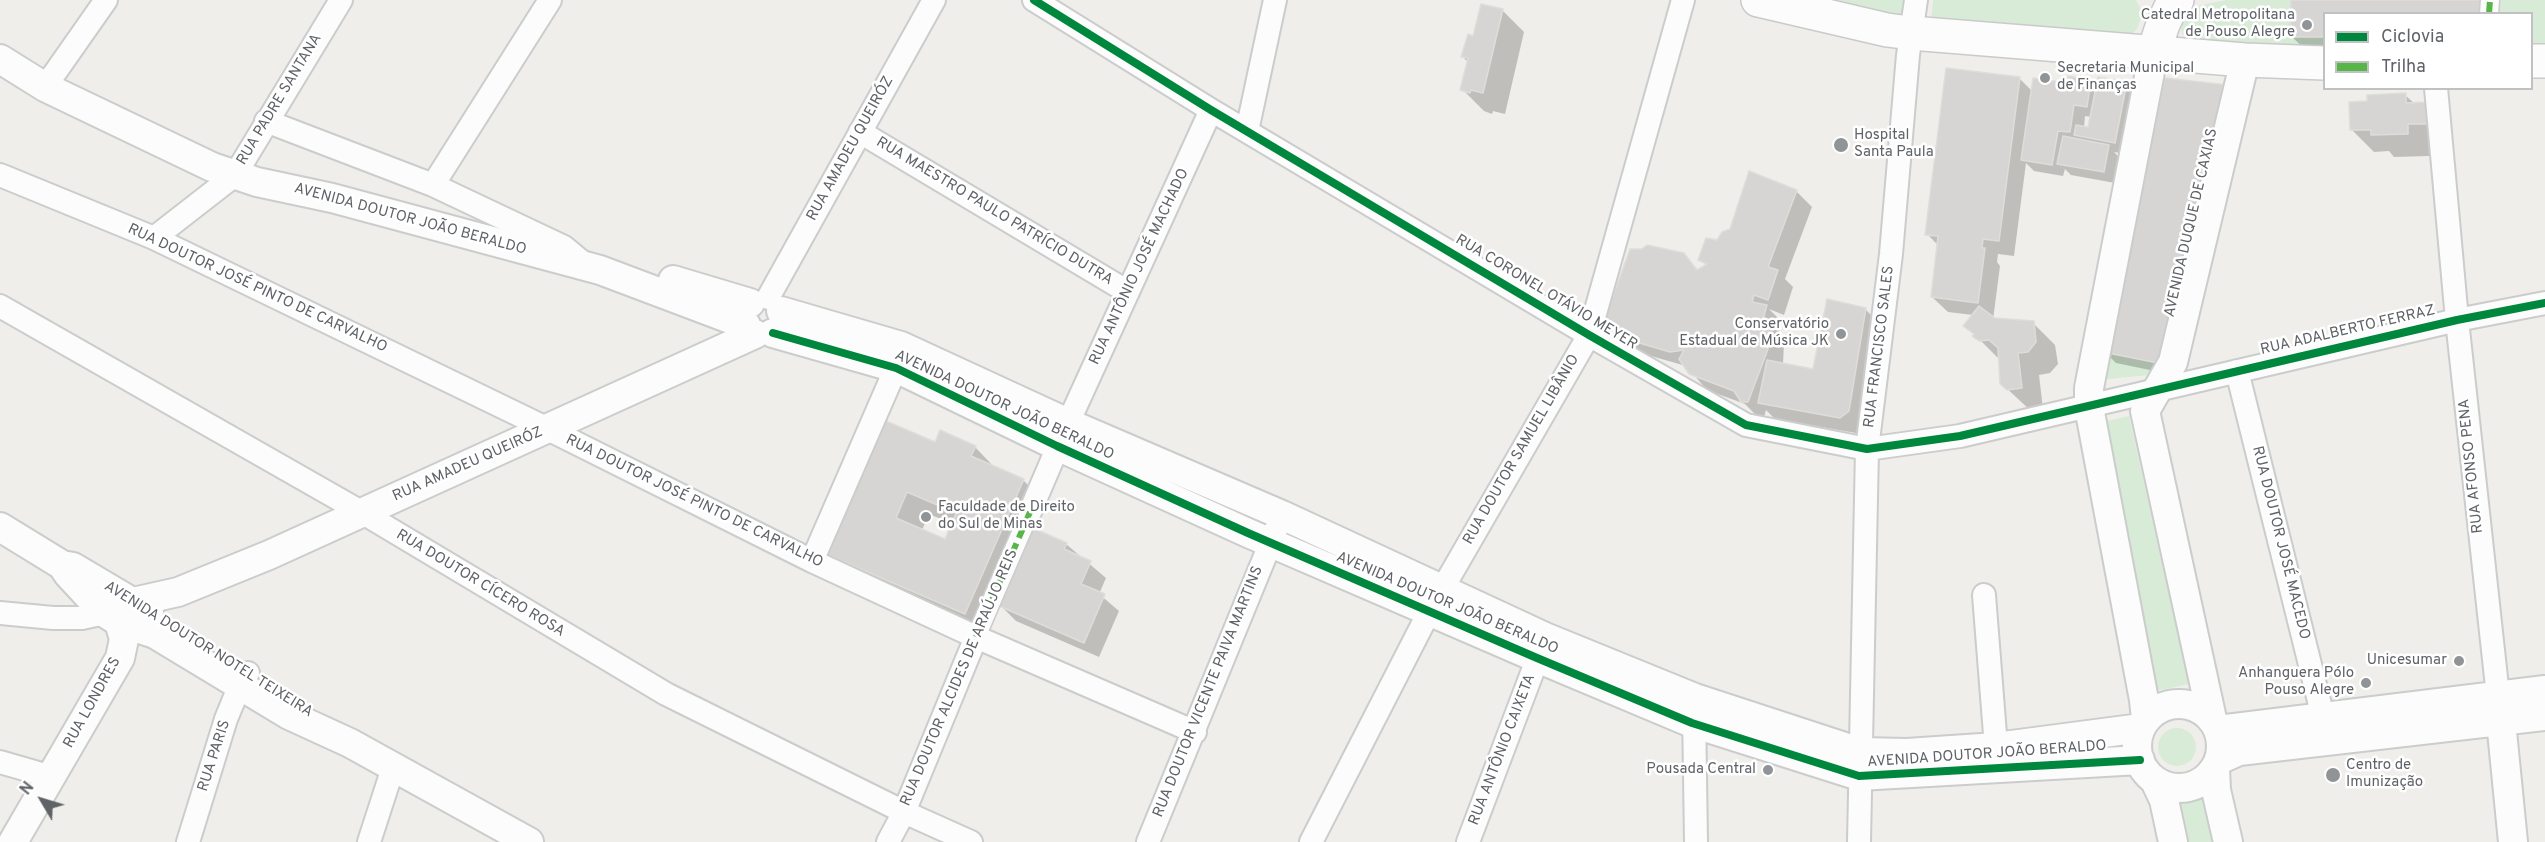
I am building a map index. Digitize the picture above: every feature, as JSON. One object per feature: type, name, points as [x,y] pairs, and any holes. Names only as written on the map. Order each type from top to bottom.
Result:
[{"type":"main road","points":[[2143,51],[2148,6],[2146,0]]},
{"type":"main road","points":[[2143,51],[2177,0]]},
{"type":"main road","points":[[1768,1],[1911,33],[2245,60],[2323,63]]},
{"type":"street","points":[[45,87],[106,0]]},
{"type":"street","name":"RUA PADRE SANTANA","points":[[154,238],[235,176],[266,121],[341,0]]},
{"type":"street","points":[[433,185],[550,0]]},
{"type":"street","name":"RUA AMADEU QUEIRÓZ","points":[[121,610],[178,592],[269,555],[548,429],[762,317],[860,132],[934,0]]},
{"type":"street","name":"RUA CORONEL OTÁVIO MEYER","points":[[1034,0],[1211,110],[1588,335],[1746,425],[1867,449],[1960,436],[2089,407]]},
{"type":"street","points":[[1247,131],[1275,0]]},
{"type":"street","name":"RUA DOUTOR SAMUEL LIBÂNIO","points":[[1311,842],[1435,601],[1588,335],[1683,0]]},
{"type":"street","name":"RUA FRANCISCO SALES","points":[[1859,842],[1867,449],[1891,254],[1916,0]]},
{"type":"street","points":[[2143,51],[2089,388],[2089,407],[2144,700],[2144,724],[2137,744],[2147,770],[2164,800],[2173,842]]},
{"type":"street","name":"AVENIDA DOUTOR JOÃO BERALDO","points":[[0,59],[45,87],[235,176],[332,198],[592,268],[640,270],[896,368],[1062,435],[1282,515],[1435,601]]},
{"type":"street","name":"AVENIDA DUQUE DE CAXIAS","points":[[2215,724],[2145,411],[2173,362],[2245,60]]},
{"type":"street","name":"RUA AFONSO PENA","points":[[2436,90],[2457,320],[2513,842]]},
{"type":"street","name":"RUA ANTÔNIO JOSÉ MACHADO","points":[[1062,435],[1211,110]]},
{"type":"street","name":"AVENIDA DOUTOR JOÃO BERALDO","points":[[266,121],[433,185],[564,247],[592,268]]},
{"type":"street","name":"RUA MAESTRO PAULO PATRÍCIO DUTRA","points":[[860,132],[1128,292]]},
{"type":"street","name":"RUA DOUTOR JOSÉ PINTO DE CARVALHO","points":[[0,175],[154,238],[548,429],[812,561],[976,638],[1195,732]]},
{"type":"street","name":"RUA ADALBERTO FERRAZ","points":[[2158,390],[2457,320],[2545,303]]},
{"type":"street","name":"RUA DOUTOR CÍCERO ROSA","points":[[0,306],[363,513],[666,694],[904,812],[970,842]]},
{"type":"street","name":"AVENIDA DOUTOR JOÃO BERALDO","points":[[762,317],[901,346],[1062,435],[1270,543],[1435,601],[1541,648],[1694,710],[1859,764],[2147,770]]},
{"type":"street","points":[[812,561],[896,368]]},
{"type":"street","name":"RUA DOUTOR JOSÉ MACEDO","points":[[2237,371],[2326,728]]},
{"type":"street","points":[[2089,407],[2158,390]]},
{"type":"street","name":"RUA DOUTOR ALCIDES DE ARAÚJO REIS","points":[[888,842],[904,812],[1062,435]]},
{"type":"street","points":[[1270,543],[1282,515]]},
{"type":"street","name":"AVENIDA DOUTOR NOTEL TEIXEIRA","points":[[0,527],[62,565],[68,574],[121,610],[244,679],[289,715],[350,742],[529,842]]},
{"type":"street","name":"RUA DOUTOR VICENTE PAIVA MARTINS","points":[[1148,842],[1195,732],[1270,543]]},
{"type":"street","points":[[1984,595],[1995,747]]},
{"type":"street","points":[[0,613],[82,618],[121,610]]},
{"type":"street","name":"RUA LONDRES","points":[[13,842],[120,658],[124,639],[121,610]]},
{"type":"street","name":"RUA ANTÔNIO CAIXETA","points":[[1468,842],[1541,648]]},
{"type":"street","name":"RUA PARIS","points":[[188,842],[205,783],[244,679]]},
{"type":"street","points":[[2215,724],[2326,728],[2499,708],[2545,690]]},
{"type":"street","points":[[2144,724],[2161,708],[2178,704],[2197,707],[2215,724],[2221,745],[2217,764],[2216,790],[2228,842]]},
{"type":"street","points":[[2499,708],[2545,716]]},
{"type":"street","points":[[1694,710],[1696,842]]},
{"type":"street","name":"AVENIDA DOUTOR JOÃO BERALDO","points":[[1859,764],[1907,753],[1995,747],[2144,724]]},
{"type":"street","points":[[2147,770],[2171,787],[2188,787],[2203,780],[2217,764],[2239,752],[2326,728]]},
{"type":"street","points":[[0,762],[52,777]]},
{"type":"street","points":[[369,842],[393,768]]},
{"type":"green space","points":[[1780,0],[1909,0],[1906,26]]},
{"type":"green space","points":[[1933,0],[2136,0],[2143,12],[2137,29],[2123,42],[1931,22]]},
{"type":"green space","points":[[2226,0],[2545,0],[2545,44],[2533,45],[2533,12],[2323,12],[2323,50],[2195,41],[2182,34],[2180,22],[2182,13],[2197,6]]},
{"type":"green space","points":[[2103,352],[2163,364],[2160,374],[2098,380]]},
{"type":"green space","points":[[2129,416],[2189,684],[2156,691],[2103,422]]},
{"type":"green space","points":[[2177,728],[2191,733],[2196,747],[2191,761],[2177,766],[2163,761],[2158,747],[2163,733]]},
{"type":"green space","points":[[2202,794],[2212,842],[2183,842],[2175,799]]},
{"type":"building","name":"Catedral Metropolitana de Pouso Alegre","points":[[2291,0],[2484,0],[2484,12],[2323,12],[2323,37],[2290,37]]},
{"type":"building","points":[[1481,4],[1503,9],[1483,93],[1471,90],[1470,93],[1460,90],[1468,58],[1461,57],[1468,34],[1473,36]]},
{"type":"building","points":[[1946,68],[2020,77],[1999,241],[1983,239],[1982,248],[1985,248],[1978,303],[1931,297],[1938,236],[1925,235]]},
{"type":"building","points":[[2068,76],[2091,80],[2087,107],[2074,105],[2070,132],[2058,131],[2052,165],[2021,160],[2033,78],[2067,83]]},
{"type":"building","points":[[2098,77],[2127,82],[2115,143],[2074,135],[2076,125],[2088,127]]},
{"type":"building","points":[[2165,78],[2228,85],[2163,364],[2103,352]]},
{"type":"building","points":[[2406,93],[2406,103],[2426,102],[2427,124],[2408,124],[2408,134],[2371,135],[2371,130],[2350,130],[2349,102],[2367,101],[2367,95]]},
{"type":"building","points":[[2063,136],[2109,145],[2104,172],[2057,164]]},
{"type":"building","points":[[1749,171],[1797,190],[1768,267],[1778,270],[1768,300],[1754,295],[1752,302],[1767,305],[1762,323],[1769,325],[1768,349],[1748,402],[1741,402],[1734,391],[1689,374],[1679,359],[1684,350],[1670,352],[1626,339],[1623,331],[1604,321],[1630,249],[1642,249],[1647,245],[1684,253],[1697,270],[1707,264],[1698,260],[1706,238],[1717,240],[1722,232],[1730,229]]},
{"type":"building","name":"Conservatório Estadual de Música JK","points":[[1827,299],[1866,308],[1849,411],[1840,418],[1758,403],[1767,360],[1813,369]]},
{"type":"building","points":[[1979,306],[1995,318],[2034,321],[2036,342],[2028,352],[2018,353],[2022,388],[2007,390],[2000,384],[1998,348],[1989,340],[1979,341],[1963,326]]},
{"type":"building","name":"Faculdade de Direito do Sul de Minas","points":[[886,421],[935,442],[940,430],[976,446],[971,456],[1024,479],[965,614],[828,555]],"holes":[[[907,492],[956,513],[945,539],[896,518]]]},
{"type":"building","points":[[1033,528],[1067,543],[1064,549],[1091,561],[1081,584],[1105,594],[1084,643],[999,606]]},
{"type":"marked path","points":[[2489,12],[2490,0]]},
{"type":"marked path","points":[[976,637],[1030,512]]},
{"type":"cycle path","points":[[1034,0],[1211,110],[1589,335],[1746,425],[1867,449],[1960,436],[2457,320],[2545,303]]},
{"type":"cycle path","points":[[773,333],[896,368],[1057,446],[1248,533],[1537,658],[1692,723],[1859,776],[2140,760]]},
{"type":"place","name":"Catedral Metropolitana de Pouso Alegre","points":[[2307,25]]},
{"type":"place","name":"Secretaria Municipal de Finanças","points":[[2045,78]]},
{"type":"place","name":"Hospital Santa Paula","points":[[1841,145]]},
{"type":"place","name":"Conservatório Estadual de Música JK","points":[[1841,334]]},
{"type":"place","name":"Faculdade de Direito do Sul de Minas","points":[[926,517]]},
{"type":"place","name":"Unicesumar","points":[[2459,661]]},
{"type":"place","name":"Anhanguera Pólo Pouso Alegre","points":[[2366,683]]},
{"type":"place","name":"Pousada Central","points":[[1768,770]]},
{"type":"place","name":"Centro de Imunização","points":[[2333,775]]}]
